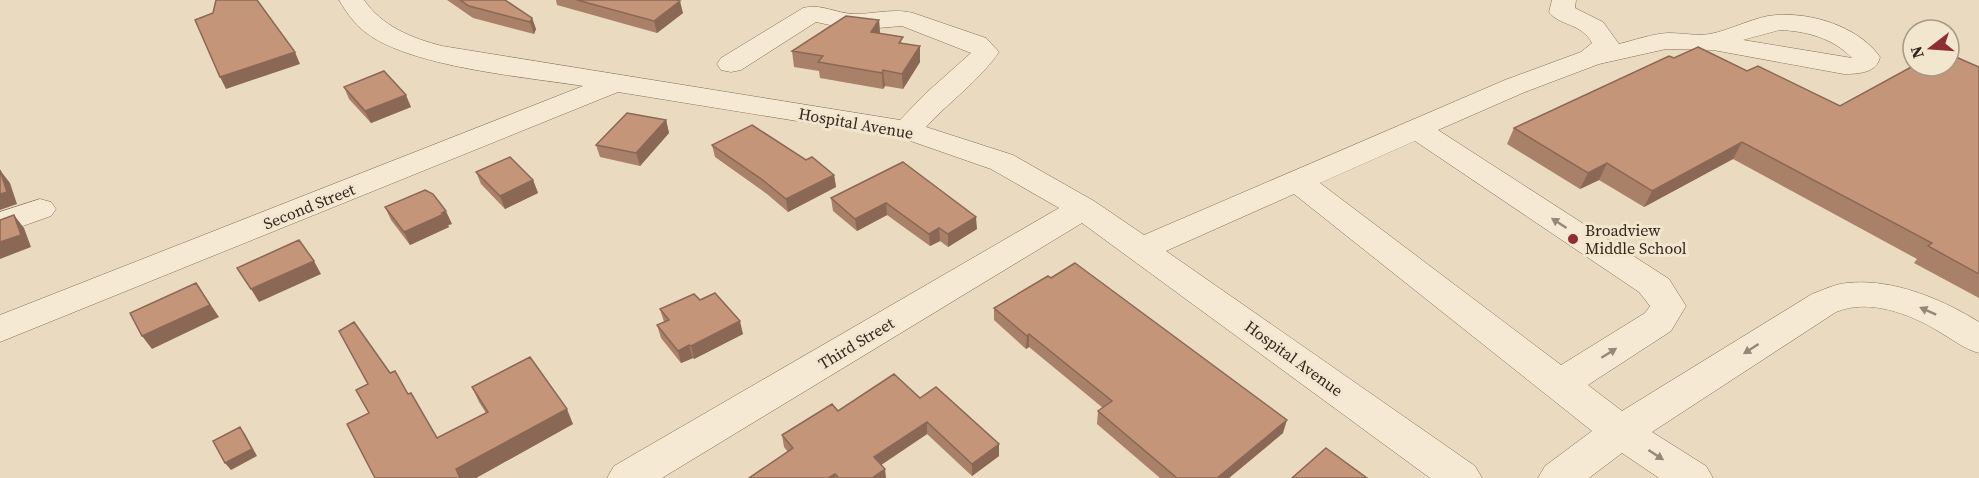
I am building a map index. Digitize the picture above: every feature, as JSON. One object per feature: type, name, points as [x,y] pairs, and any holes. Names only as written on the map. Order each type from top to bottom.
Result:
[{"type":"street","name":"Hospital Avenue","points":[[351,0],[357,13],[386,34],[420,49],[477,61],[908,130],[1002,162],[1083,208],[1461,478]]},
{"type":"street","points":[[1564,0],[1562,12],[1592,24],[1602,36],[1606,45],[1591,58]]},
{"type":"street","points":[[731,64],[812,13],[852,21],[904,18],[977,44],[986,52],[976,64],[936,99],[908,130]]},
{"type":"street","points":[[1141,249],[1515,86],[1591,58],[1666,41],[1713,42]]},
{"type":"street","name":"Second Street","points":[[0,329],[617,82]]},
{"type":"street","points":[[1418,130],[1651,283],[1668,306],[1658,322],[1560,384]]},
{"type":"street","points":[[1298,182],[1621,432],[1692,478]]},
{"type":"street","name":"Third Street","points":[[628,478],[1083,208]]},
{"type":"street","points":[[0,223],[40,209]]},
{"type":"street","points":[[1559,478],[1621,432],[1824,303],[1848,295],[1880,296],[1927,310],[1979,340]]},
{"type":"building","points":[[216,0],[257,0],[295,52],[220,77],[195,20],[213,13]]},
{"type":"building","points":[[460,0],[505,0],[532,18],[530,22],[469,6]]},
{"type":"building","points":[[577,0],[676,0],[680,1],[654,21]]},
{"type":"building","points":[[846,16],[879,20],[871,32],[903,37],[899,43],[920,46],[902,74],[883,70],[882,73],[818,62],[823,56],[792,51]]},
{"type":"building","points":[[1698,47],[1747,71],[1758,66],[1840,106],[1901,73],[1901,78],[1961,78],[1961,59],[1979,67],[1979,274],[1928,246],[1932,243],[1742,142],[1652,191],[1607,163],[1588,173],[1514,128],[1669,56],[1674,58]]},
{"type":"building","points":[[384,71],[406,95],[365,111],[344,87]]},
{"type":"building","points":[[627,113],[666,120],[636,153],[596,145]]},
{"type":"building","points":[[752,125],[806,160],[812,157],[834,175],[786,199],[712,145]]},
{"type":"building","points":[[510,157],[533,180],[500,196],[476,172]]},
{"type":"building","points":[[903,162],[976,217],[948,234],[939,228],[929,234],[886,203],[855,219],[831,198]]},
{"type":"building","points":[[0,170],[7,192],[0,194]]},
{"type":"building","points":[[425,190],[433,194],[446,211],[404,232],[385,207]]},
{"type":"building","points":[[14,215],[21,235],[0,242],[0,220]]},
{"type":"building","points":[[299,240],[314,261],[251,289],[237,268]]},
{"type":"building","points":[[1075,263],[1287,420],[1217,478],[1177,478],[1098,411],[1112,401],[994,308]]},
{"type":"building","points":[[196,283],[210,305],[142,336],[130,313]]},
{"type":"building","points":[[715,293],[740,321],[678,351],[657,325],[669,320],[660,309],[694,294],[700,300]]},
{"type":"building","points":[[354,322],[390,373],[395,371],[408,394],[411,393],[437,438],[488,412],[472,387],[530,357],[567,409],[456,469],[460,478],[375,478],[347,424],[369,413],[356,390],[368,384],[339,331]]},
{"type":"building","points":[[894,374],[920,398],[936,387],[999,444],[972,464],[927,422],[874,457],[885,469],[872,478],[839,478],[835,474],[828,478],[749,478],[793,448],[782,435],[832,404],[838,411]]},
{"type":"building","points":[[240,427],[252,449],[225,463],[213,441]]},
{"type":"building","points":[[1326,448],[1367,478],[1292,478]]},
{"type":"place","name":"Broadview Middle School","points":[[1573,239]]}]
